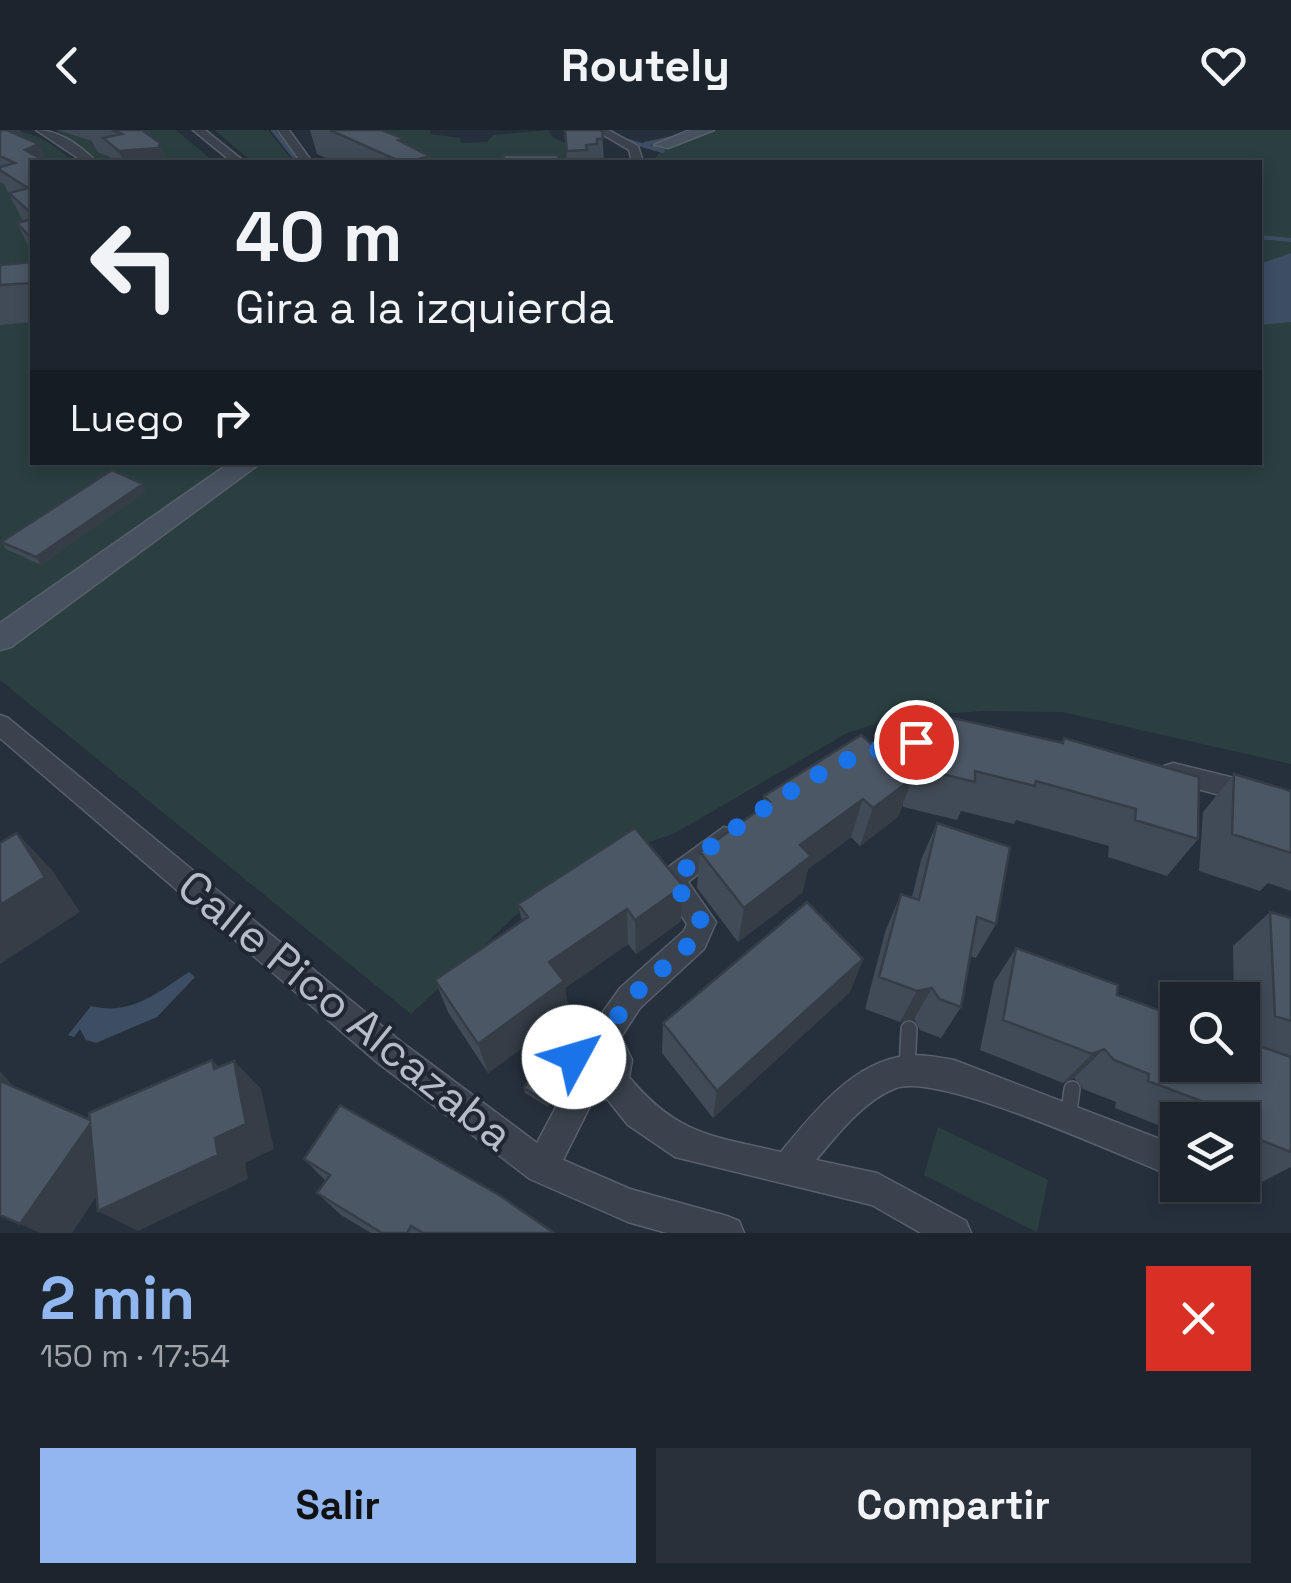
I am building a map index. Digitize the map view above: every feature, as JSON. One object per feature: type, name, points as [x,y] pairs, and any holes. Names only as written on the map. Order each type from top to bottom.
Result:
[{"type":"street","points":[[41,130],[64,141],[88,160]]},
{"type":"street","points":[[198,130],[236,160]]},
{"type":"street","points":[[283,130],[306,160]]},
{"type":"street","points":[[600,130],[650,156],[706,130]]},
{"type":"street","points":[[0,639],[246,465]]},
{"type":"street","name":"Calle Pico Alcazaba","points":[[0,724],[389,1052],[542,1167],[628,1205],[727,1233]]},
{"type":"street","points":[[819,776],[882,748],[916,742],[969,744]]},
{"type":"street","points":[[1148,766],[1291,803]]},
{"type":"street","points":[[739,828],[679,874],[674,883],[702,922],[694,940],[630,998],[601,1041],[588,1042],[574,1057],[573,1069],[598,1082],[675,1141],[877,1190],[954,1233]]},
{"type":"street","points":[[788,1168],[854,1100],[891,1074],[908,1072],[954,1074],[1070,1104],[1160,1154]]},
{"type":"street","points":[[542,1167],[598,1082]]},
{"type":"lane","points":[[908,1072],[909,1029]]},
{"type":"green space","points":[[0,130],[40,138],[72,160],[30,160],[30,282],[0,282]]},
{"type":"green space","points":[[56,130],[176,130],[212,160],[98,160]]},
{"type":"green space","points":[[215,130],[268,130],[292,160],[250,160]]},
{"type":"green space","points":[[332,130],[430,130],[430,134],[460,138],[461,143],[487,142],[493,135],[548,130],[553,138],[566,143],[573,160],[384,160]]},
{"type":"green space","points":[[712,130],[1291,130],[1291,764],[1062,712],[982,711],[894,718],[847,733],[675,833],[570,871],[515,916],[411,1014],[0,680],[0,647],[254,465],[1262,465],[1262,160],[655,160],[663,149]]},
{"type":"green space","points":[[0,293],[30,293],[30,465],[237,465],[0,630]]},
{"type":"green space","points":[[938,1127],[1048,1180],[1037,1232],[924,1175]]},
{"type":"water","points":[[1291,253],[1291,322],[1262,325],[1262,263]]},
{"type":"water","points":[[189,972],[195,977],[157,1017],[96,1043],[86,1040],[80,1029],[74,1037],[68,1035],[91,1006],[131,1005]]},
{"type":"building","points":[[0,130],[39,144],[25,150],[43,160],[30,160],[30,212],[9,193],[28,188],[0,170],[15,163],[0,156]]},
{"type":"building","points":[[112,130],[142,130],[160,143],[158,148],[119,151],[103,138],[122,134]]},
{"type":"building","points":[[330,130],[382,130],[429,156],[397,160]]},
{"type":"building","points":[[565,130],[602,130],[603,139],[586,145],[587,150],[567,151]]},
{"type":"building","points":[[504,155],[558,155],[558,160],[503,160]]},
{"type":"building","points":[[30,220],[30,237],[17,223]]},
{"type":"building","points":[[30,262],[30,283],[0,285],[0,265]]},
{"type":"building","points":[[112,470],[143,484],[36,557],[1,542]]},
{"type":"building","points":[[924,716],[944,716],[1063,743],[1064,738],[1199,777],[1198,839],[1135,820],[1136,809],[1036,781],[1035,786],[975,771],[975,782],[917,768]]},
{"type":"building","points":[[861,735],[912,779],[873,808],[863,799],[800,845],[811,856],[744,908],[700,852],[770,802],[764,796]]},
{"type":"building","points":[[1234,774],[1291,791],[1291,853],[1232,834]]},
{"type":"building","points":[[937,823],[1010,847],[996,924],[977,917],[961,1007],[939,999],[932,988],[917,991],[879,977],[901,894],[919,900]]},
{"type":"building","points":[[635,828],[683,886],[635,920],[627,909],[549,962],[564,981],[478,1044],[435,980],[528,917],[518,904]]},
{"type":"building","points":[[17,833],[45,877],[0,905],[0,843]]},
{"type":"building","points":[[807,902],[863,959],[717,1091],[663,1023]]},
{"type":"building","points":[[1270,912],[1291,918],[1291,1021],[1275,1016]]},
{"type":"building","points":[[1016,948],[1118,985],[1117,995],[1160,1011],[1160,1082],[1260,1082],[1260,1046],[1291,1057],[1291,1152],[1260,1140],[1260,1102],[1204,1102],[1148,1081],[1149,1074],[1114,1060],[1104,1049],[1092,1054],[1003,1020]]},
{"type":"building","points":[[212,1060],[214,1069],[234,1061],[246,1124],[215,1138],[218,1155],[98,1211],[90,1124],[20,1224],[0,1215],[0,1081],[90,1120],[89,1113]]},
{"type":"building","points":[[537,1067],[560,1081],[547,1103],[524,1088]]},
{"type":"building","points":[[340,1105],[499,1195],[554,1233],[423,1233],[411,1226],[407,1233],[382,1233],[317,1193],[330,1175],[304,1159]]},
{"type":"waterway","points":[[273,130],[296,160]]},
{"type":"waterway","points":[[609,130],[621,139],[663,151]]},
{"type":"waterway","points":[[645,144],[672,138]]},
{"type":"waterway","points":[[1262,237],[1291,240]]},
{"type":"route","points":[[574,1057],[588,1042],[601,1041],[630,998],[694,940],[702,922],[674,883],[679,874],[723,838],[835,766],[882,748],[916,742]]}]
